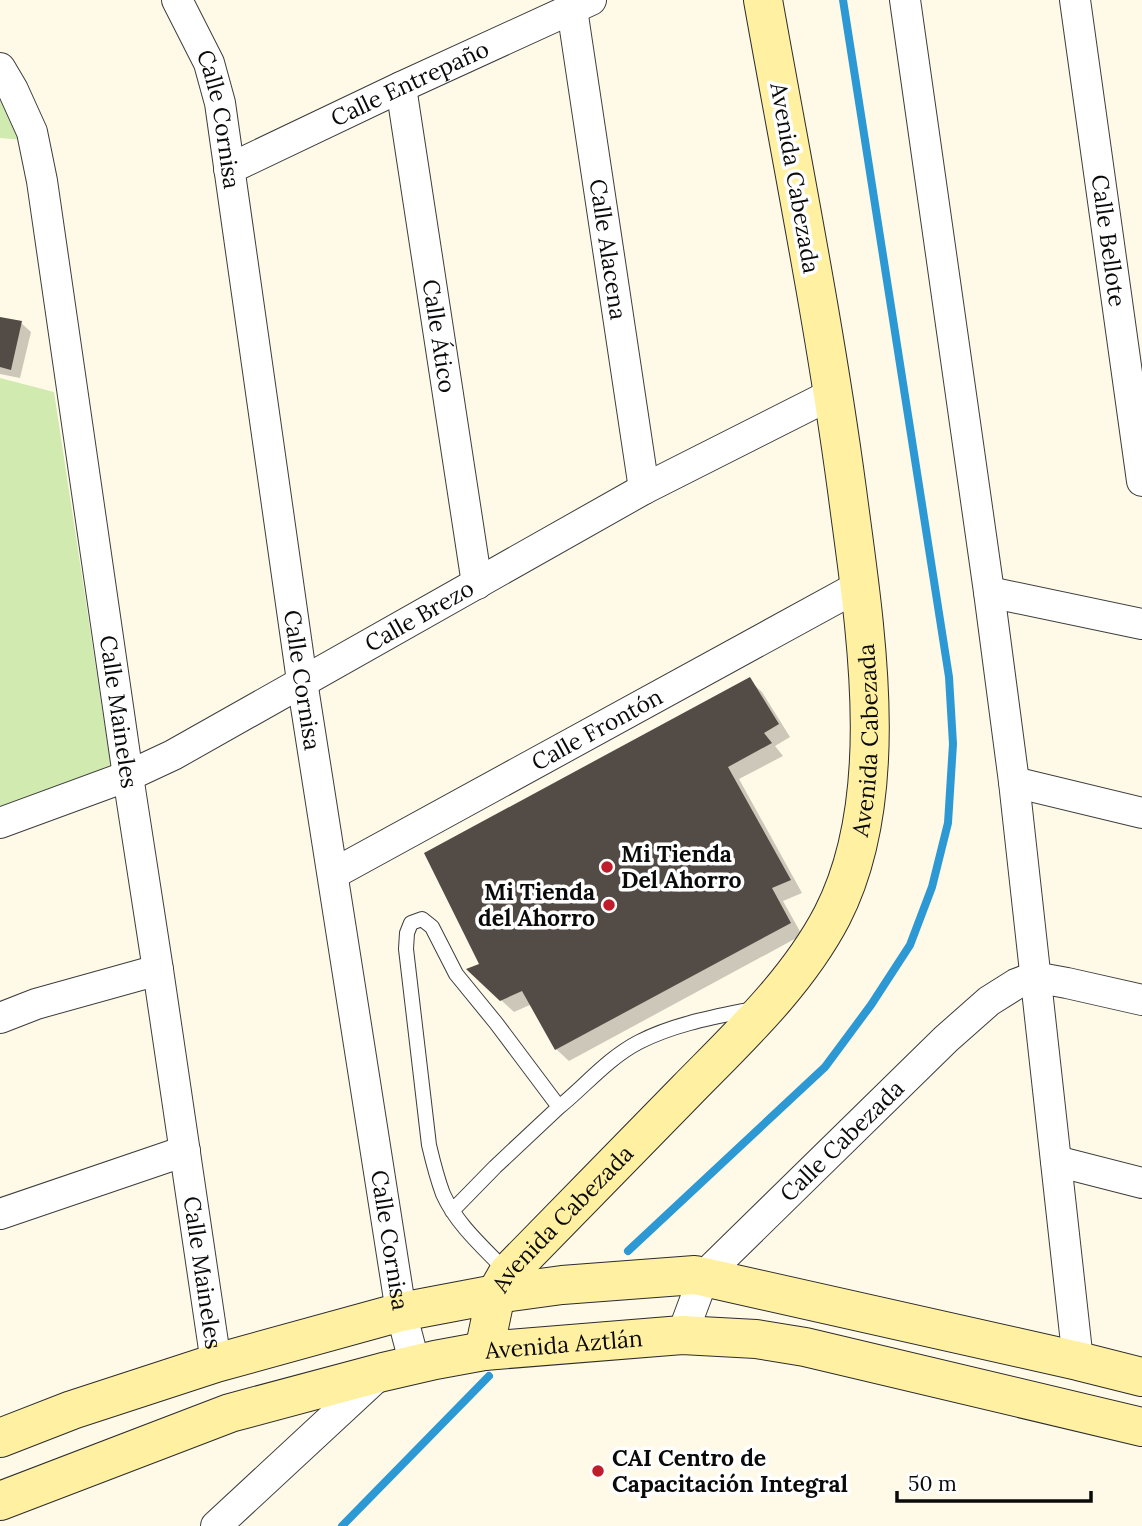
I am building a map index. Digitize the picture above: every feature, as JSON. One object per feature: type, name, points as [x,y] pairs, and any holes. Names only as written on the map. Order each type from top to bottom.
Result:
[{"type":"main road","name":"Avenida Cabezada","points":[[496,1350],[502,1283],[768,1006],[809,953],[832,916],[846,886],[857,847],[866,800],[871,736],[859,586],[834,393],[763,0]]},
{"type":"main road","points":[[0,1438],[72,1409],[216,1363],[502,1283],[562,1284],[699,1276],[1142,1377]]},
{"type":"main road","name":"Avenida Aztlán","points":[[0,1500],[230,1413],[399,1368],[496,1350],[678,1335],[756,1339],[805,1347],[1142,1427]]},
{"type":"street","name":"Calle Cornisa","points":[[177,0],[209,63],[220,103],[302,681],[401,1312],[399,1368]]},
{"type":"street","points":[[905,0],[1014,782],[1078,1361]]},
{"type":"street","name":"Calle Bellote","points":[[1075,0],[1142,481]]},
{"type":"street","name":"Calle Entrepaño","points":[[229,169],[581,5]]},
{"type":"street","name":"Calle Alacena","points":[[581,5],[644,489]]},
{"type":"street","name":"Calle Maineles","points":[[0,68],[32,132],[42,180],[216,1363]]},
{"type":"street","name":"Calle Ático","points":[[401,87],[477,584]]},
{"type":"street","name":"Calle Brezo","points":[[0,823],[128,776],[173,755],[644,489],[834,393]]},
{"type":"street","name":"Calle Frontón","points":[[333,874],[859,586]]},
{"type":"street","points":[[989,592],[1142,624]]},
{"type":"street","points":[[1014,782],[1142,813]]},
{"type":"street","points":[[0,1017],[36,1004],[158,970]]},
{"type":"street","points":[[1034,977],[1142,1000]]},
{"type":"street","name":"Calle Cabezada","points":[[678,1335],[699,1276],[968,1018],[989,1000],[1034,977]]},
{"type":"street","points":[[0,1214],[185,1151]]},
{"type":"street","points":[[1056,1161],[1142,1183]]},
{"type":"street","points":[[216,1526],[399,1368]]},
{"type":"lane","points":[[502,1283],[443,1194],[429,1145],[406,949],[411,923],[422,919],[432,927],[456,974],[559,1107]]},
{"type":"lane","points":[[452,1211],[559,1107],[637,1043],[683,1025],[768,1006]]},
{"type":"green space","points":[[0,100],[24,140],[0,138]]},
{"type":"green space","points":[[0,378],[54,392],[111,767],[0,808]]},
{"type":"building","points":[[0,317],[22,321],[11,370],[0,367]]},
{"type":"building","name":"Mi Tienda Del Ahorro","points":[[750,677],[779,724],[764,733],[772,743],[728,767],[791,880],[772,888],[791,923],[555,1050],[522,991],[500,1001],[466,969],[479,964],[424,853]]},
{"type":"waterway","points":[[628,1251],[825,1067],[871,1005],[910,945],[932,887],[948,823],[953,744],[949,677],[843,0]]},
{"type":"waterway","points":[[342,1526],[489,1376]]},
{"type":"place","name":"Mi Tienda Del Ahorro","points":[[607,867]]},
{"type":"place","name":"Mi Tienda del Ahorro","points":[[609,905]]},
{"type":"place","name":"CAI Centro de Capacitación Integral","points":[[598,1471]]}]
